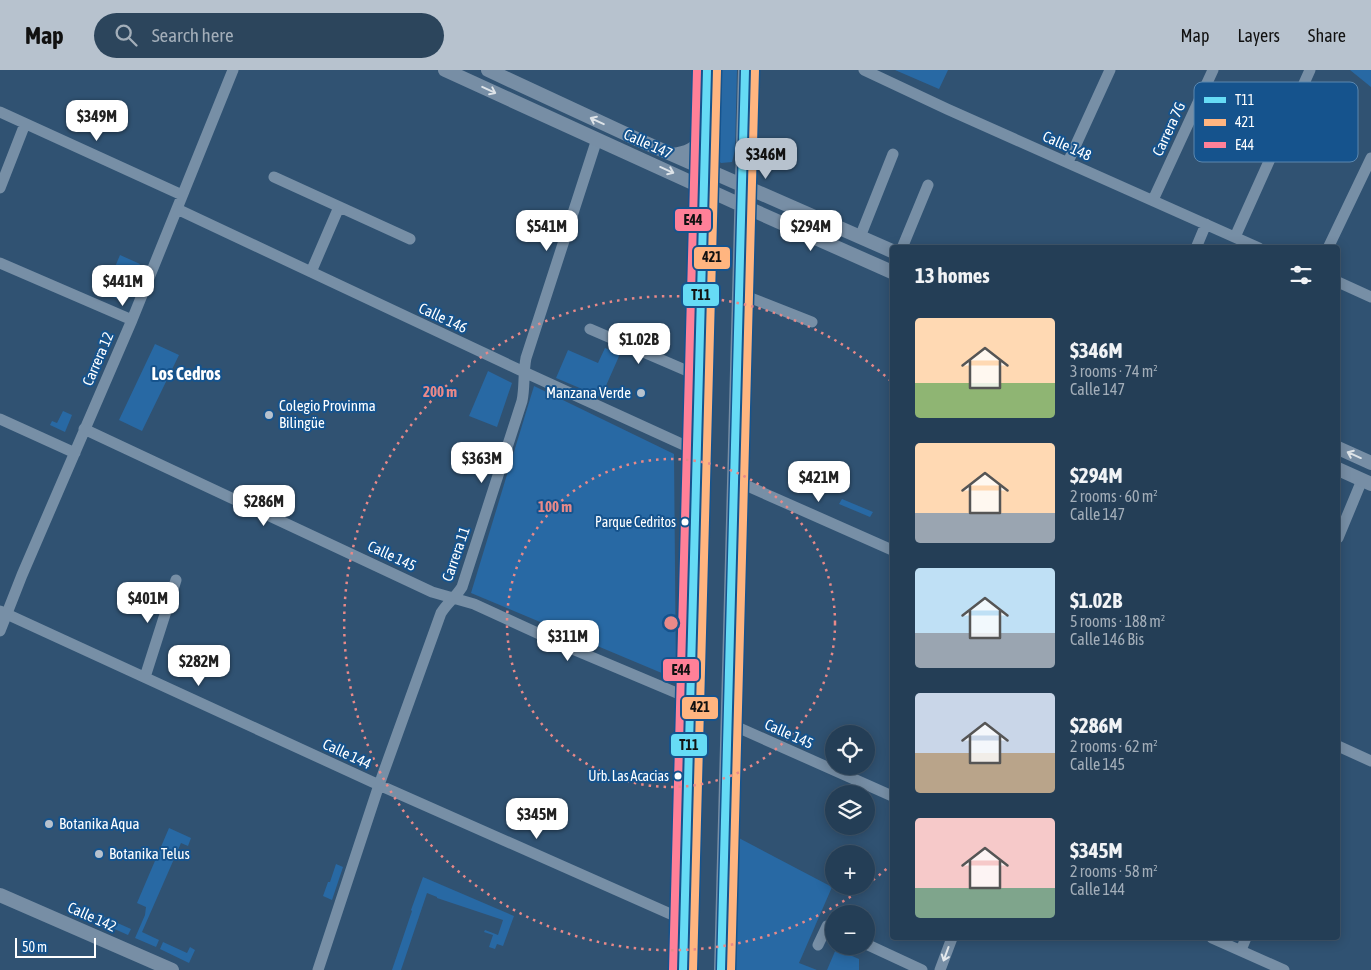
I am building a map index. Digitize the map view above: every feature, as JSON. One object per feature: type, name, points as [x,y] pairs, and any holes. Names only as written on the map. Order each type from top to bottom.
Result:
[{"type":"main road","name":"Calle 147","points":[[444,70],[890,271]]},
{"type":"main road","name":"Calle 147","points":[[488,70],[704,169],[890,250]]},
{"type":"main road","points":[[683,970],[707,70]]},
{"type":"main road","points":[[721,970],[745,70]]},
{"type":"main road","points":[[673,155],[687,153],[697,147],[705,138]]},
{"type":"main road","points":[[1340,449],[1371,463]]},
{"type":"main road","points":[[1340,470],[1366,482]]},
{"type":"main road","name":"Calle 142","points":[[0,895],[172,970]]},
{"type":"street","name":"Carrera 12","points":[[0,631],[4,613],[132,320],[233,70]]},
{"type":"street","name":"Calle 148","points":[[864,70],[1252,245]]},
{"type":"street","points":[[1068,162],[1110,70]]},
{"type":"street","name":"Carrera 7G","points":[[1207,82],[1213,70]]},
{"type":"street","points":[[1305,82],[1310,70]]},
{"type":"street","name":"Carrera 7G","points":[[1153,200],[1194,111]]},
{"type":"street","points":[[0,112],[182,195]]},
{"type":"street","points":[[0,188],[25,124]]},
{"type":"street","name":"Carrera 11","points":[[318,970],[379,785],[441,613],[446,605],[455,599],[462,587],[522,401],[525,387],[524,372],[526,358],[597,139]]},
{"type":"street","points":[[860,237],[893,154]]},
{"type":"street","points":[[1329,245],[1371,158]]},
{"type":"street","points":[[1235,237],[1269,162]]},
{"type":"street","points":[[274,177],[410,239]]},
{"type":"street","points":[[903,245],[928,185]]},
{"type":"street","points":[[311,272],[339,207]]},
{"type":"street","name":"Calle 146","points":[[176,209],[697,452]]},
{"type":"street","points":[[1197,245],[1206,224]]},
{"type":"street","points":[[0,263],[132,320]]},
{"type":"street","points":[[1340,283],[1371,297]]},
{"type":"street","points":[[738,294],[812,322]]},
{"type":"street","points":[[590,330],[700,376]]},
{"type":"street","points":[[0,419],[74,452]]},
{"type":"street","name":"Calle 145","points":[[84,429],[432,592],[474,604],[570,648],[691,699]]},
{"type":"street","points":[[734,480],[890,549]]},
{"type":"street","points":[[1340,534],[1366,482]]},
{"type":"street","points":[[145,677],[176,580]]},
{"type":"street","name":"Calle 144","points":[[4,613],[379,785],[684,920]]},
{"type":"street","name":"Calle 145","points":[[728,723],[890,795]]},
{"type":"street","points":[[1340,747],[1371,761]]},
{"type":"street","points":[[818,945],[825,930]]},
{"type":"street","points":[[940,970],[951,940]]},
{"type":"street","points":[[1217,940],[1284,970]]},
{"type":"street","points":[[1241,950],[1245,940]]},
{"type":"street","points":[[875,948],[922,970]]},
{"type":"shaded area","points":[[715,70],[737,70],[735,150],[732,162],[721,163],[712,154]]},
{"type":"shaded area","points":[[895,70],[948,70],[939,89]]},
{"type":"shaded area","points":[[1350,70],[1371,70],[1371,87]]},
{"type":"shaded area","points":[[120,255],[140,264],[124,302],[104,293]]},
{"type":"shaded area","points":[[155,344],[179,355],[142,431],[119,420]]},
{"type":"shaded area","points":[[605,348],[620,354],[601,397],[556,378],[568,350],[598,363]]},
{"type":"shaded area","points":[[488,371],[512,383],[497,427],[469,416]]},
{"type":"shaded area","name":"Parque Cedritos","points":[[534,386],[674,454],[676,679],[471,593]]},
{"type":"shaded area","points":[[63,411],[72,415],[65,432],[50,425],[52,421],[57,423]]},
{"type":"shaded area","points":[[842,499],[873,512],[870,517],[839,504]]},
{"type":"shaded area","points":[[169,828],[191,838],[188,846],[181,843],[142,932],[159,940],[156,947],[135,938],[145,915],[146,907],[137,903]]},
{"type":"shaded area","points":[[737,837],[825,883],[825,895],[829,895],[799,963],[817,970],[735,970]]},
{"type":"shaded area","points":[[336,864],[343,867],[332,900],[323,896]]},
{"type":"shaded area","points":[[423,877],[514,916],[503,946],[497,944],[495,949],[489,947],[493,935],[484,932],[485,930],[498,935],[503,920],[427,893],[401,970],[392,970]]},
{"type":"shaded area","points":[[104,917],[131,929],[128,935],[101,923]]},
{"type":"shaded area","points":[[163,942],[187,953],[190,947],[195,950],[189,963],[160,949]]},
{"type":"shaded area","points":[[833,955],[850,955],[859,959],[859,970],[827,970]]},
{"type":"transit line","name":"E44","points":[[673,970],[697,70]]},
{"type":"transit line","name":"T11","points":[[683,970],[707,70]]},
{"type":"transit line","name":"421","points":[[693,970],[717,70]]},
{"type":"transit line","name":"T11","points":[[721,970],[745,70]]},
{"type":"transit line","name":"421","points":[[731,970],[755,70]]},
{"type":"place","name":"Manzana Verde","points":[[641,393]]},
{"type":"place","name":"Colegio Provinma Bilingüe","points":[[269,415]]},
{"type":"place","name":"Parque Cedritos","points":[[685,522]]},
{"type":"place","name":"Urb. Las Acacias","points":[[678,776]]},
{"type":"place","name":"Botanika Aqua","points":[[49,824]]},
{"type":"place","name":"Botanika Telus","points":[[99,854]]},
{"type":"district","name":"Los Cedros","points":[[186,374]]}]
